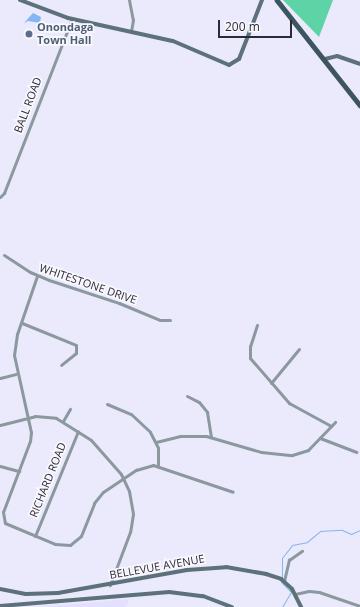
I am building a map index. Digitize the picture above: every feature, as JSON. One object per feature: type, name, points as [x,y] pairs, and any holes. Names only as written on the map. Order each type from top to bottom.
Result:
[{"type":"main road","points":[[277,0],[360,105]]},
{"type":"street","points":[[20,0],[72,19],[173,41],[226,64],[233,64],[238,59],[262,0]]},
{"type":"street","points":[[128,0],[133,20],[131,31]]},
{"type":"street","name":"BALL ROAD","points":[[0,197],[4,193],[72,19]]},
{"type":"street","points":[[325,59],[337,56],[360,64]]},
{"type":"street","name":"WHITESTONE DRIVE","points":[[4,255],[37,276],[160,320],[170,320]]},
{"type":"street","points":[[37,276],[14,346],[16,374],[28,418],[30,441],[20,471],[3,512],[2,518],[7,525],[60,546],[73,543],[81,536],[100,496],[123,478],[141,468],[158,466],[233,492]]},
{"type":"street","points":[[22,323],[75,343],[76,353],[61,365]]},
{"type":"street","points":[[257,325],[250,346],[250,356],[271,383],[292,406],[331,426]]},
{"type":"street","points":[[271,383],[299,349]]},
{"type":"street","points":[[0,378],[16,374]]},
{"type":"street","points":[[187,396],[199,402],[207,412],[211,437]]},
{"type":"street","points":[[107,404],[138,418],[156,442],[158,466]]},
{"type":"street","points":[[63,421],[70,409]]},
{"type":"street","points":[[0,425],[28,418],[49,415],[63,421],[78,430],[98,447],[123,478],[132,500],[132,522],[110,585]]},
{"type":"street","points":[[156,442],[180,436],[211,437],[261,452],[292,455],[308,450],[335,422]]},
{"type":"street","name":"RICHARD ROAD","points":[[36,536],[78,430]]},
{"type":"street","points":[[320,438],[356,452]]},
{"type":"street","points":[[0,466],[20,471]]},
{"type":"street","points":[[301,607],[295,594],[284,580],[289,560],[302,551]]},
{"type":"street","name":"BELLEVUE AVENUE","points":[[0,590],[40,594],[110,585],[210,567],[243,569],[284,580]]},
{"type":"street","points":[[295,594],[309,591],[319,592],[360,606]]},
{"type":"street","points":[[0,606],[169,592],[204,596],[232,607]]},
{"type":"shaded area","points":[[130,599],[125,607],[40,607]]},
{"type":"green space","points":[[283,0],[333,0],[319,37]]},
{"type":"water","points":[[33,13],[41,17],[40,23],[28,21],[24,23]]},
{"type":"waterway","points":[[282,577],[282,558],[292,545],[307,542],[320,531],[342,530],[351,534],[360,530]]},
{"type":"waterway","points":[[281,582],[291,592],[282,607]]},
{"type":"place","name":"Onondaga Town Hall","points":[[29,34]]}]
